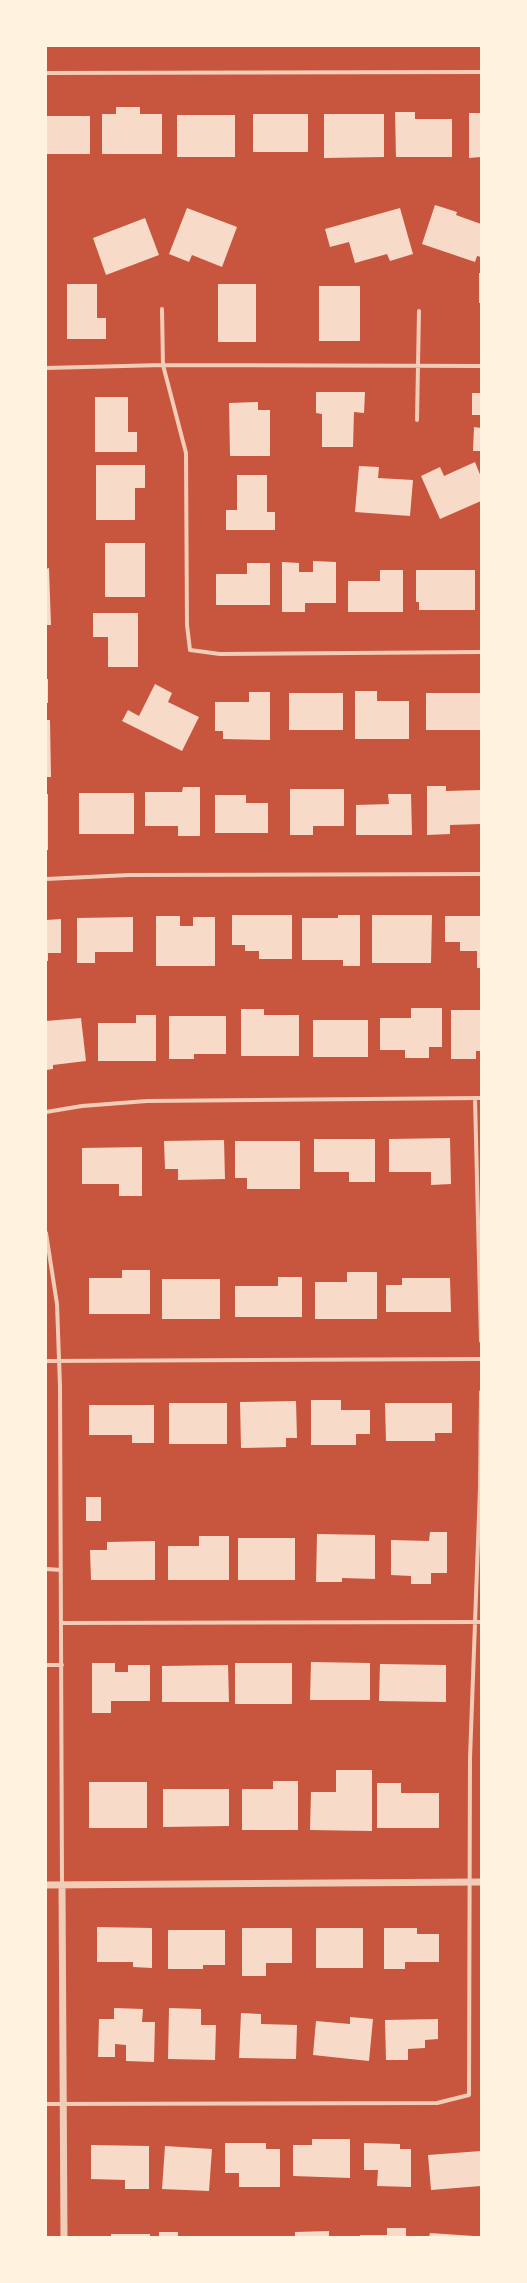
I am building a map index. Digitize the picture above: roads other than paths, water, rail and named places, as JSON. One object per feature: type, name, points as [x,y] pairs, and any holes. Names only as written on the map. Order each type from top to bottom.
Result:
[{"type":"street","points":[[46,74],[481,72]]},
{"type":"street","points":[[162,309],[163,365],[186,453],[187,625],[190,650],[220,654],[481,652]]},
{"type":"street","points":[[417,420],[419,311]]},
{"type":"street","points":[[46,368],[163,365],[481,366]]},
{"type":"street","points":[[46,879],[129,875],[481,874]]},
{"type":"street","points":[[475,1098],[481,1341]]},
{"type":"street","points":[[46,1112],[117,1102],[147,1101],[481,1098]]},
{"type":"street","points":[[46,1233],[57,1304],[60,1361],[64,2237]]},
{"type":"street","points":[[46,1361],[481,1360]]},
{"type":"street","points":[[46,2104],[437,2103],[469,2095],[469,1882],[474,1622],[480,1488],[481,1392]]},
{"type":"street","points":[[46,1569],[61,1570]]},
{"type":"street","points":[[62,1623],[481,1622]]},
{"type":"street","points":[[46,1665],[62,1665]]},
{"type":"street","points":[[46,1886],[481,1882]]}]
